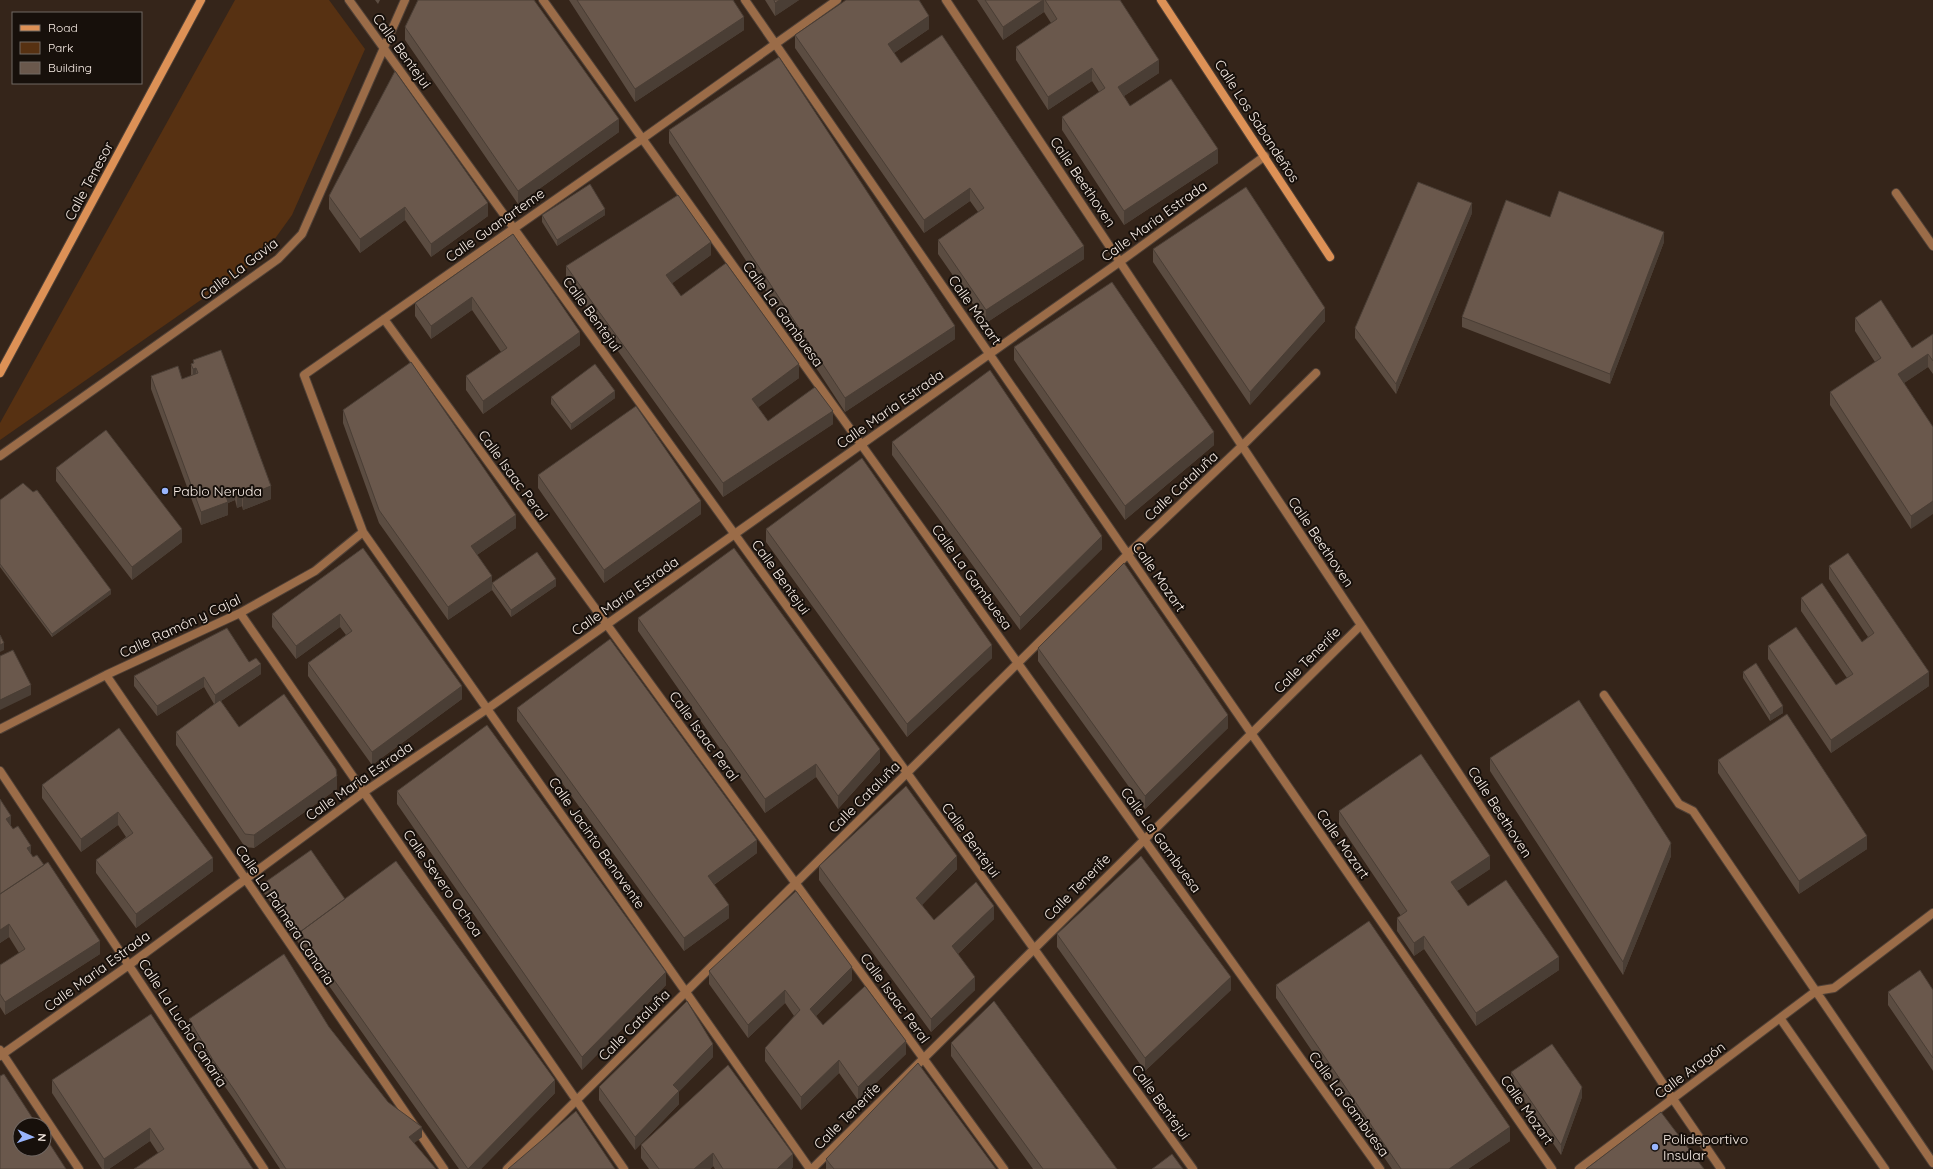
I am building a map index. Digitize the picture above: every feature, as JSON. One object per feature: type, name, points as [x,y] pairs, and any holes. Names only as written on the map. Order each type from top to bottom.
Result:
[{"type":"street","name":"Calle Tenesor","points":[[0,373],[201,0]]},
{"type":"street","name":"Calle Bentejui","points":[[349,0],[1192,1169]]},
{"type":"street","name":"Calle La Gavia","points":[[0,456],[278,259],[302,234],[405,0]]},
{"type":"street","name":"Calle La Gambuesa","points":[[543,0],[1380,1169]]},
{"type":"street","name":"Calle Mozart","points":[[745,0],[1552,1169]]},
{"type":"street","name":"Calle Guanarteme","points":[[363,532],[304,375],[642,139],[837,0]]},
{"type":"street","name":"Calle Beethoven","points":[[946,0],[1361,625],[1673,1100]]},
{"type":"street","name":"Calle Los Sabandeños","points":[[1161,0],[1330,257]]},
{"type":"street","name":"Calle Maria Estrada","points":[[1,1053],[129,965],[364,792],[488,709],[607,625],[990,354],[1265,156]]},
{"type":"street","points":[[1896,193],[1933,246]]},
{"type":"street","name":"Calle Isaac Peral","points":[[384,319],[1004,1169]]},
{"type":"street","name":"Calle Cataluña","points":[[507,1169],[1128,554],[1242,446],[1316,373]]},
{"type":"street","name":"Calle Ramón y Cajal","points":[[0,728],[106,675],[240,613],[315,570],[363,532]]},
{"type":"street","name":"Calle Jacinto Benavente","points":[[363,532],[811,1169]]},
{"type":"street","name":"Calle Severo Ochoa","points":[[240,613],[624,1169]]},
{"type":"street","name":"Calle Tenerife","points":[[811,1169],[1361,625]]},
{"type":"street","name":"Calle La Palmera Canaria","points":[[106,675],[444,1169]]},
{"type":"street","points":[[1604,695],[1679,804],[1693,811],[1933,1163]]},
{"type":"street","name":"Calle La Lucha Canaria","points":[[0,771],[264,1169]]},
{"type":"street","points":[[1816,991],[1834,988],[1933,913]]},
{"type":"street","name":"Calle Aragón","points":[[1579,1169],[1673,1100],[1816,991]]},
{"type":"street","points":[[1780,1018],[1886,1169]]},
{"type":"street","points":[[1,1053],[79,1169]]},
{"type":"street","points":[[1673,1100],[1721,1169]]},
{"type":"green space","points":[[235,0],[329,0],[365,49],[292,215],[261,258],[0,440],[0,423]]},
{"type":"building","points":[[418,0],[534,0],[619,119],[518,191],[405,27]]},
{"type":"building","points":[[577,0],[733,0],[744,17],[635,89]]},
{"type":"building","points":[[846,0],[919,0],[929,16],[888,44],[901,63],[942,35],[1084,246],[986,310],[938,240],[984,208],[970,188],[924,220],[795,35]]},
{"type":"building","points":[[985,0],[1043,0],[1003,27]]},
{"type":"building","points":[[1045,0],[1120,0],[1159,60],[1118,87],[1130,106],[1171,79],[1218,149],[1124,211],[1062,117],[1105,88],[1092,68],[1048,97],[1016,47],[1057,19]]},
{"type":"building","points":[[779,57],[955,326],[845,398],[669,130]]},
{"type":"building","points":[[395,71],[488,203],[431,244],[405,207],[360,239],[329,196]]},
{"type":"building","points":[[1418,182],[1472,203],[1396,384],[1355,328]]},
{"type":"building","points":[[590,184],[605,209],[557,240],[542,215]]},
{"type":"building","points":[[1246,187],[1325,308],[1250,392],[1153,249]]},
{"type":"building","points":[[1559,191],[1664,232],[1610,374],[1462,317],[1506,200],[1550,217]]},
{"type":"building","points":[[678,195],[711,242],[666,275],[681,296],[726,263],[799,364],[752,399],[768,421],[815,387],[833,411],[723,483],[566,266]]},
{"type":"building","points":[[513,234],[580,332],[483,401],[466,376],[507,348],[472,297],[431,326],[415,303]]},
{"type":"building","points":[[1112,282],[1214,432],[1125,506],[1014,347]]},
{"type":"building","points":[[1881,300],[1912,348],[1933,334],[1933,361],[1928,354],[1898,374],[1933,427],[1933,501],[1911,516],[1830,392],[1881,358],[1855,318]]},
{"type":"building","points":[[221,350],[271,486],[243,497],[242,493],[237,495],[235,487],[224,491],[228,502],[201,512],[151,376],[178,366],[182,379],[198,373],[196,368],[193,369],[191,364],[194,363],[193,360]]},
{"type":"building","points":[[411,362],[516,515],[471,546],[492,576],[448,607],[379,510],[343,410]]},
{"type":"building","points":[[595,364],[615,391],[571,424],[551,397]]},
{"type":"building","points":[[990,370],[1102,536],[1020,617],[892,442]]},
{"type":"building","points":[[636,406],[701,501],[604,570],[538,475]]},
{"type":"building","points":[[106,430],[182,529],[132,567],[56,468]]},
{"type":"building","points":[[862,458],[992,645],[907,724],[766,529]]},
{"type":"building","points":[[23,483],[33,492],[37,490],[111,590],[52,634],[0,564],[0,500]]},
{"type":"building","points":[[363,548],[462,686],[372,752],[308,663],[352,631],[340,614],[296,646],[272,614]]},
{"type":"building","points":[[734,548],[880,749],[838,796],[816,764],[765,799],[638,618]]},
{"type":"building","points":[[537,552],[556,579],[511,610],[492,583]]},
{"type":"building","points":[[1848,553],[1929,672],[1831,740],[1768,646],[1796,627],[1836,685],[1853,674],[1801,598],[1822,583],[1862,642],[1874,633],[1829,566]]},
{"type":"building","points":[[1124,563],[1228,715],[1145,796],[1038,648]]},
{"type":"building","points":[[227,628],[249,662],[256,658],[261,664],[215,695],[204,677],[157,706],[134,676]]},
{"type":"building","points":[[0,635],[4,643],[0,645]]},
{"type":"building","points":[[610,639],[757,840],[708,876],[729,905],[684,938],[517,708]]},
{"type":"building","points":[[13,650],[31,685],[0,700],[0,656]]},
{"type":"building","points":[[1756,663],[1783,706],[1770,715],[1743,672]]},
{"type":"building","points":[[284,694],[336,769],[337,776],[254,835],[245,834],[176,732],[220,700],[239,727]]},
{"type":"building","points":[[1579,700],[1671,843],[1623,962],[1490,758]]},
{"type":"building","points":[[1787,714],[1867,836],[1799,881],[1718,760]]},
{"type":"building","points":[[487,725],[666,972],[582,1057],[397,791]]},
{"type":"building","points":[[119,728],[213,858],[136,914],[96,860],[133,833],[118,812],[81,839],[42,785]]},
{"type":"building","points":[[1421,754],[1490,856],[1451,882],[1468,906],[1506,880],[1559,957],[1476,1013],[1424,936],[1414,943],[1397,918],[1407,911],[1339,811]]},
{"type":"building","points":[[906,786],[957,856],[916,898],[934,920],[976,882],[994,906],[952,946],[975,977],[931,1019],[819,866]]},
{"type":"building","points":[[0,799],[11,816],[6,819],[13,829],[18,826],[31,846],[27,848],[33,857],[37,855],[44,865],[0,894]]},
{"type":"building","points":[[311,850],[345,899],[300,932],[300,935],[264,883]]},
{"type":"building","points":[[1141,856],[1231,977],[1145,1058],[1057,934]]},
{"type":"building","points":[[396,861],[555,1080],[468,1169],[300,932]]},
{"type":"building","points":[[48,862],[100,941],[5,1002],[0,994],[0,965],[25,949],[9,924],[0,930],[0,894]]},
{"type":"building","points":[[796,891],[852,967],[810,1009],[823,1025],[865,986],[906,1041],[858,1087],[839,1060],[801,1097],[765,1048],[800,1010],[785,990],[748,1025],[709,971]]},
{"type":"building","points":[[1369,921],[1510,1127],[1449,1169],[1401,1169],[1276,985]]},
{"type":"building","points":[[284,954],[329,1027],[388,1102],[422,1127],[409,1137],[436,1169],[286,1169],[213,1060],[189,1019]]},
{"type":"building","points":[[1920,970],[1933,990],[1933,1058],[1888,992]]},
{"type":"building","points":[[687,1001],[713,1044],[673,1085],[679,1091],[635,1137],[599,1087]]},
{"type":"building","points":[[994,1001],[1117,1169],[1043,1169],[951,1043]]},
{"type":"building","points":[[151,1014],[253,1169],[134,1169],[164,1149],[150,1128],[104,1159],[52,1080]]},
{"type":"building","points":[[1552,1044],[1582,1087],[1561,1145],[1511,1072]]},
{"type":"building","points":[[918,1063],[996,1169],[834,1169],[826,1159]]},
{"type":"building","points":[[728,1065],[793,1154],[777,1169],[723,1169],[713,1153],[694,1169],[659,1169],[641,1145]]},
{"type":"building","points":[[4,1074],[32,1117],[12,1117],[12,1157],[52,1157],[52,1147],[66,1169],[0,1169],[0,1076]]},
{"type":"building","points":[[576,1111],[615,1169],[508,1169]]},
{"type":"building","points":[[1661,1112],[1704,1169],[1586,1169]]},
{"type":"building","points":[[1172,1154],[1183,1169],[1152,1169]]},
{"type":"place","name":"Pablo Neruda","points":[[165,491]]},
{"type":"place","name":"Polideportivo Insular","points":[[1655,1147]]}]
